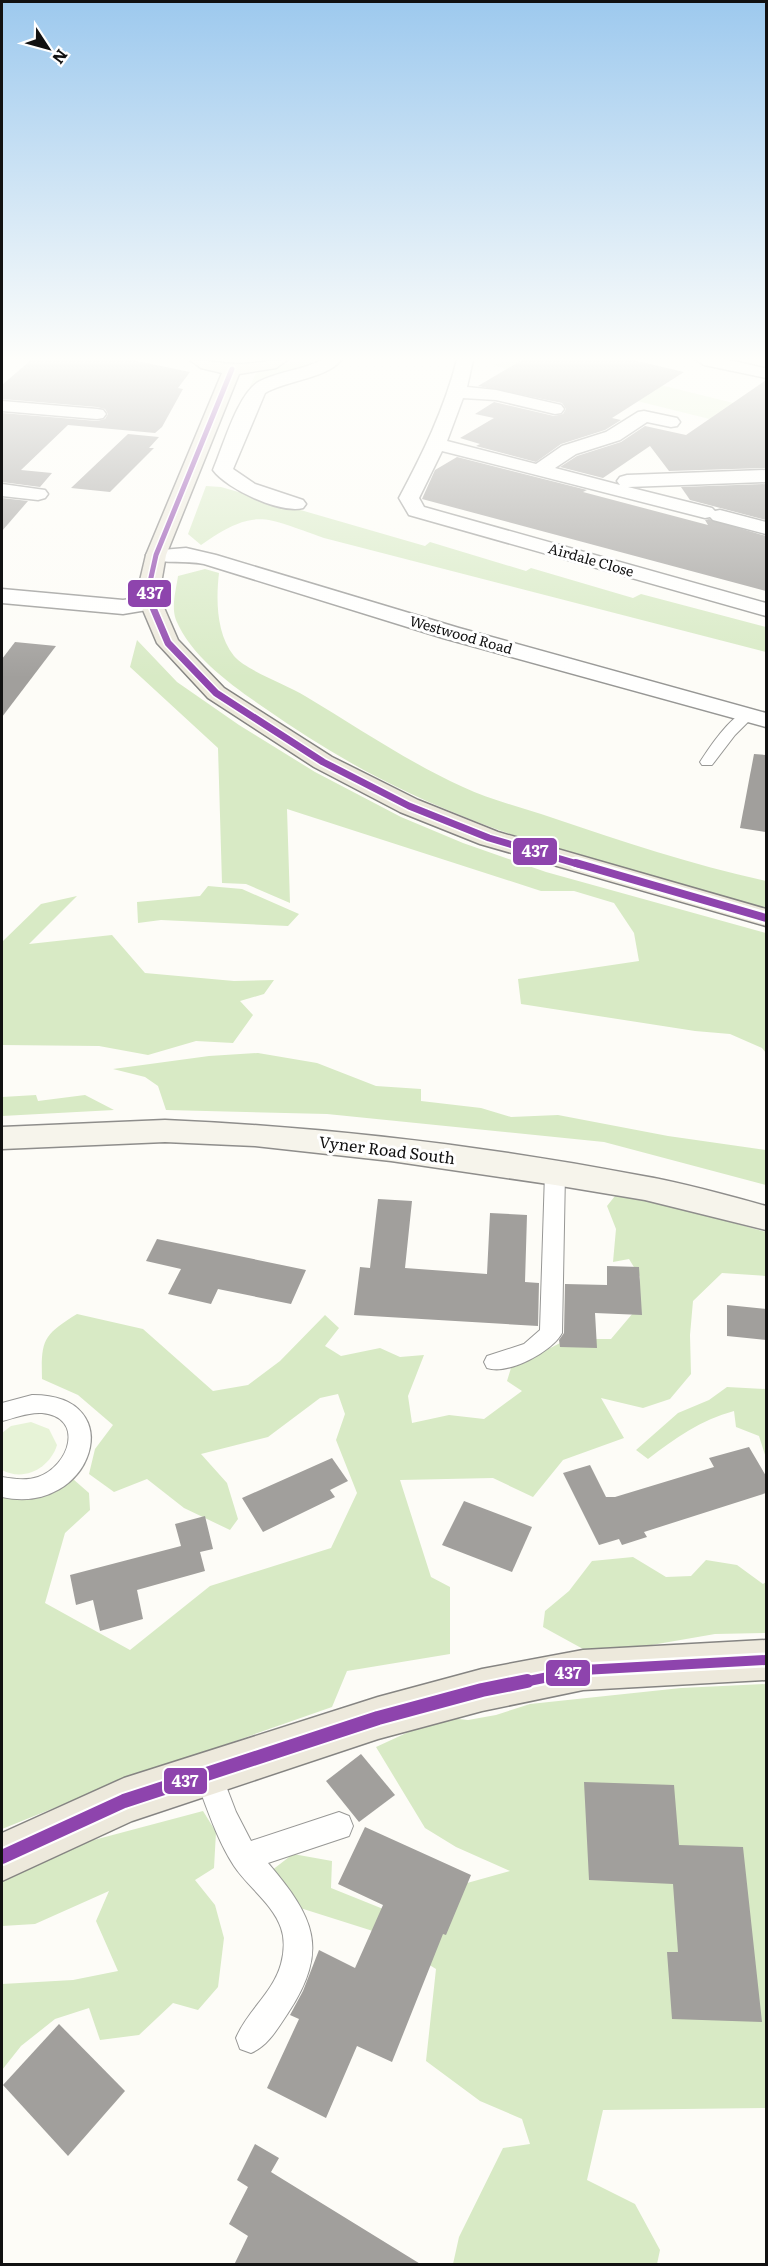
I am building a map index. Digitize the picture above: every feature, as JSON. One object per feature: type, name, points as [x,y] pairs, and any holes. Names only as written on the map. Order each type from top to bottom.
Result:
[{"type":"main road","points":[[193,466],[156,555],[149,589],[151,603],[168,643],[216,693],[323,762],[409,806],[489,838],[766,918]]},
{"type":"main road","points":[[2,1857],[124,1802],[378,1718],[482,1690],[584,1670],[766,1660]]},
{"type":"street","points":[[225,466],[223,470],[236,483],[256,492],[296,504]]},
{"type":"street","name":"Airdale Close","points":[[425,466],[410,498],[416,511],[766,610]]},
{"type":"street","points":[[523,466],[766,528]]},
{"type":"street","points":[[540,470],[546,466]]},
{"type":"street","points":[[614,489],[624,482],[766,476]]},
{"type":"street","points":[[2,490],[38,494]]},
{"type":"street","name":"Westwood Road","points":[[156,555],[186,554],[218,561],[451,633],[757,718]]},
{"type":"street","points":[[5,600],[123,607],[151,603]]},
{"type":"street","name":"Vyner Road South","points":[[2,1138],[165,1131],[255,1135],[391,1150],[555,1173],[645,1188],[766,1218]]},
{"type":"lane","points":[[707,762],[730,732],[757,718]]},
{"type":"lane","points":[[495,1362],[532,1350],[551,1333],[555,1173]]},
{"type":"lane","points":[[2,1412],[16,1406],[32,1404],[48,1405],[62,1410],[73,1419],[80,1432],[81,1446],[69,1468],[47,1484],[28,1490],[9,1490],[2,1487]]},
{"type":"lane","points":[[208,1774],[228,1829],[245,1857],[288,1912],[296,1930],[299,1949],[296,1970],[282,1998],[251,2038]]},
{"type":"lane","points":[[245,1857],[339,1827]]},
{"type":"green space","points":[[206,486],[221,487],[425,546],[430,542],[526,571],[531,568],[633,598],[641,594],[766,627],[766,652],[324,538],[274,521],[249,520],[220,533],[201,545],[188,534]]},
{"type":"green space","points":[[205,569],[219,573],[218,605],[224,637],[234,656],[248,667],[305,696],[422,767],[474,792],[659,852],[766,881],[766,909],[520,838],[425,800],[379,778],[321,745],[215,671],[183,634],[174,610],[178,576]]},
{"type":"green space","points":[[137,640],[177,682],[239,725],[315,772],[401,817],[463,843],[546,872],[766,933],[766,1053],[762,1048],[730,1034],[695,1031],[521,1004],[518,979],[639,961],[634,933],[614,903],[574,891],[541,891],[287,809],[290,903],[246,884],[222,883],[218,748],[130,667]]},
{"type":"green space","points":[[208,886],[242,889],[299,914],[288,926],[161,920],[138,923],[137,902],[200,896]]},
{"type":"green space","points":[[77,896],[29,944],[112,935],[145,973],[234,981],[274,980],[264,994],[240,1001],[253,1015],[233,1043],[196,1041],[148,1055],[99,1046],[2,1045],[2,942],[41,904]]},
{"type":"green space","points":[[258,1053],[317,1063],[376,1086],[421,1089],[421,1101],[481,1108],[511,1117],[558,1115],[668,1136],[766,1150],[766,1185],[604,1142],[327,1114],[166,1110],[158,1086],[145,1077],[113,1069],[209,1056]]},
{"type":"green space","points":[[36,1095],[38,1101],[85,1095],[114,1110],[2,1116],[2,1097]]},
{"type":"green space","points":[[619,1191],[766,1232],[766,1276],[722,1273],[693,1301],[690,1335],[691,1374],[670,1399],[643,1408],[601,1398],[624,1438],[563,1460],[533,1497],[493,1478],[400,1480],[431,1577],[450,1587],[450,1654],[347,1671],[332,1707],[121,1781],[2,1829],[2,1486],[38,1491],[54,1488],[73,1479],[89,1493],[90,1510],[65,1533],[45,1603],[130,1650],[210,1586],[331,1548],[357,1493],[336,1440],[345,1414],[338,1394],[320,1398],[268,1437],[201,1454],[227,1483],[238,1519],[230,1530],[184,1508],[147,1479],[114,1492],[89,1474],[95,1449],[113,1425],[78,1395],[42,1379],[42,1355],[46,1340],[51,1334],[77,1314],[143,1329],[213,1391],[248,1385],[280,1361],[325,1315],[339,1328],[325,1346],[341,1356],[380,1348],[400,1357],[424,1355],[408,1396],[412,1423],[449,1415],[484,1419],[522,1391],[507,1381],[511,1368],[568,1339],[611,1339],[633,1313],[640,1277],[629,1259],[613,1262],[616,1229],[607,1206]]},
{"type":"green space","points":[[727,1387],[766,1389],[766,1458],[759,1436],[736,1427],[734,1411],[710,1419],[689,1430],[648,1459],[636,1450],[678,1413],[709,1400]]},
{"type":"green space","points":[[31,1422],[49,1429],[57,1445],[54,1453],[35,1471],[19,1474],[2,1470],[2,1433],[11,1426]]},
{"type":"green space","points":[[633,1557],[666,1577],[691,1576],[706,1560],[737,1565],[763,1584],[766,1582],[766,1633],[715,1634],[594,1655],[543,1627],[545,1611],[569,1591],[592,1561]]},
{"type":"green space","points":[[766,1684],[766,2108],[603,2110],[587,2180],[635,2204],[660,2250],[657,2264],[453,2264],[459,2237],[503,2148],[530,2144],[522,2119],[480,2101],[426,2061],[436,1969],[376,1932],[275,1900],[267,1874],[293,1854],[332,1861],[331,1888],[428,1927],[460,1885],[510,1871],[456,1847],[425,1828],[376,1747],[441,1717],[468,1720],[496,1715],[530,1704],[681,1688]]},
{"type":"green space","points":[[203,1811],[216,1832],[214,1868],[195,1880],[215,1905],[224,1938],[218,1987],[198,2010],[173,2003],[139,2035],[100,2040],[89,2008],[55,2019],[21,2046],[2,2070],[2,1984],[73,1980],[118,1971],[96,1921],[109,1891],[35,1924],[2,1926],[2,1871],[90,1841]]},
{"type":"building","points":[[2,466],[25,466],[21,470],[52,473],[40,487],[2,482]]},
{"type":"building","points":[[94,466],[136,466],[110,492],[71,488]]},
{"type":"building","points":[[442,466],[491,466],[587,490],[583,492],[708,525],[705,520],[709,519],[766,536],[766,591],[422,499],[435,470]]},
{"type":"building","points":[[562,466],[621,466],[603,478],[560,467]]},
{"type":"building","points":[[665,466],[766,466],[766,468],[669,471]]},
{"type":"building","points":[[766,484],[766,520],[690,500],[681,487]]},
{"type":"building","points":[[2,498],[28,501],[2,531]]},
{"type":"building","points":[[15,642],[56,646],[2,717],[2,659]]},
{"type":"building","points":[[754,754],[766,755],[766,832],[740,828]]},
{"type":"building","points":[[378,1199],[412,1201],[405,1268],[487,1274],[490,1213],[527,1215],[525,1282],[539,1283],[538,1326],[354,1315],[360,1267],[370,1268]]},
{"type":"building","points":[[157,1239],[306,1270],[291,1304],[218,1289],[211,1304],[168,1294],[181,1269],[146,1261]]},
{"type":"building","points":[[607,1266],[639,1267],[642,1315],[595,1313],[597,1348],[560,1347],[559,1340],[564,1333],[565,1284],[607,1285]]},
{"type":"building","points":[[727,1305],[766,1309],[766,1340],[727,1336]]},
{"type":"building","points":[[749,1447],[766,1476],[766,1493],[644,1532],[647,1537],[622,1545],[619,1539],[599,1545],[563,1473],[590,1465],[606,1497],[615,1497],[714,1467],[709,1458]]},
{"type":"building","points":[[332,1458],[348,1481],[330,1490],[335,1497],[263,1532],[242,1498]]},
{"type":"building","points":[[464,1501],[532,1527],[512,1572],[442,1545]]},
{"type":"building","points":[[205,1516],[213,1549],[200,1552],[205,1571],[137,1590],[143,1619],[100,1631],[93,1600],[76,1605],[70,1575],[181,1546],[175,1524]]},
{"type":"building","points":[[361,1754],[395,1795],[359,1822],[326,1781]]},
{"type":"building","points":[[584,1782],[674,1785],[679,1845],[743,1847],[762,2022],[672,2019],[667,1952],[678,1952],[673,1884],[589,1880]]},
{"type":"building","points":[[365,1827],[471,1875],[446,1935],[443,1934],[392,2062],[357,2046],[326,2118],[267,2088],[299,2019],[290,2015],[303,1991],[319,1950],[355,1968],[383,1905],[338,1884]]},
{"type":"building","points":[[59,2024],[125,2091],[68,2156],[3,2085]]},
{"type":"building","points":[[255,2144],[279,2158],[271,2172],[422,2265],[234,2265],[248,2236],[229,2224],[248,2187],[237,2180]]},
{"type":"transit line","name":"437","points":[[192,466],[156,555],[149,589],[151,603],[168,643],[216,693],[323,762],[409,806],[489,838],[766,918]]},
{"type":"transit line","name":"437","points":[[2,1857],[124,1801],[378,1718],[482,1690],[583,1670],[766,1660]]}]
